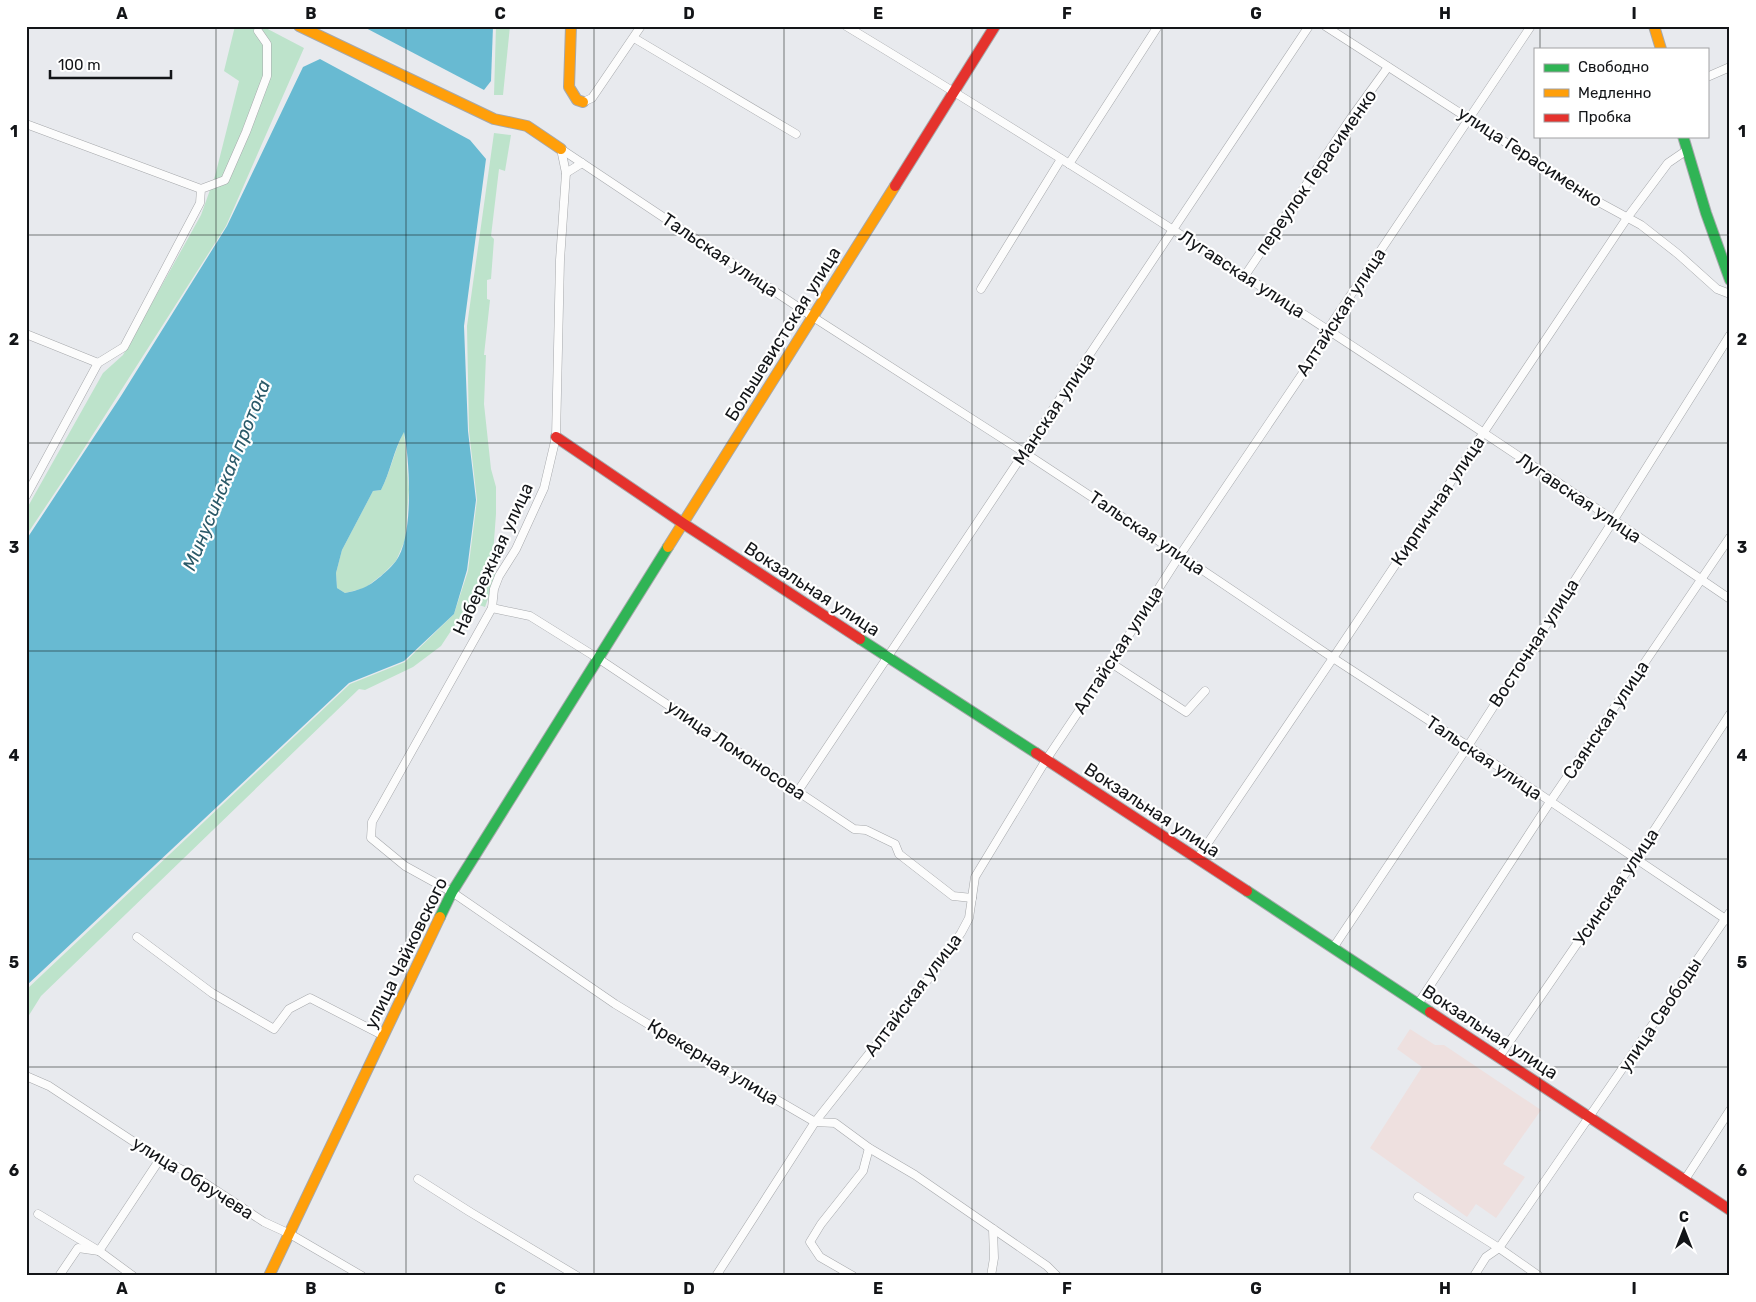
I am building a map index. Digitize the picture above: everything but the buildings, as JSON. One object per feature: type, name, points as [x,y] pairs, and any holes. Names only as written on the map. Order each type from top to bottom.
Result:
[{"type":"street","points":[[571,26],[569,87],[577,100],[583,102],[592,98],[641,26]]},
{"type":"street","name":"Лугавская улица","points":[[846,26],[955,92],[1328,329],[1730,599]]},
{"type":"street","name":"Большевистская улица","points":[[599,659],[995,26]]},
{"type":"street","points":[[1069,164],[1158,26]]},
{"type":"street","name":"Манская улица","points":[[798,791],[1174,231],[1309,26]]},
{"type":"street","name":"улица Герасименко","points":[[1324,26],[1595,200],[1640,225],[1678,254],[1717,289],[1730,294]]},
{"type":"street","name":"Алтайская улица","points":[[716,1276],[815,1122],[933,973],[961,933],[969,918],[975,878],[1046,760],[1180,555],[1313,358],[1328,329],[1531,26]]},
{"type":"street","points":[[1654,26],[1660,48]]},
{"type":"street","points":[[300,27],[494,119],[527,126],[561,149]]},
{"type":"street","points":[[26,124],[201,189],[225,180],[267,76],[267,44],[258,31]]},
{"type":"street","points":[[634,38],[796,134]]},
{"type":"street","name":"переулок Герасименко","points":[[1244,277],[1351,118],[1388,67]]},
{"type":"street","points":[[1708,77],[1728,70]]},
{"type":"street","points":[[1684,138],[1726,260],[1730,280]]},
{"type":"street","name":"Тальская улица","points":[[561,149],[813,317],[1025,453],[1728,918]]},
{"type":"street","name":"Набережная улица","points":[[371,838],[372,822],[492,608],[494,589],[499,576],[516,549],[544,488],[556,437],[560,260],[566,173],[561,149]]},
{"type":"street","name":"Кирпичная улица","points":[[1197,859],[1627,218],[1668,163],[1687,150]]},
{"type":"street","points":[[981,289],[1061,159]]},
{"type":"street","points":[[566,173],[582,163]]},
{"type":"street","points":[[26,496],[98,363],[124,347],[200,203],[201,189]]},
{"type":"street","points":[[26,334],[98,363]]},
{"type":"street","name":"Восточная улица","points":[[1333,948],[1468,746],[1730,335]]},
{"type":"street","name":"Вокзальная улица","points":[[556,437],[684,524],[1730,1210]]},
{"type":"street","name":"Саянская улица","points":[[1418,1004],[1550,802],[1730,537]]},
{"type":"street","name":"улица Ломоносова","points":[[492,608],[530,616],[599,659],[854,829],[866,830],[895,844],[899,854],[953,896],[972,898]]},
{"type":"street","name":"улица Чайковского","points":[[269,1276],[452,892],[599,659]]},
{"type":"street","points":[[1111,663],[1186,712],[1205,691]]},
{"type":"street","name":"Усинская улица","points":[[1499,1057],[1636,858],[1730,714]]},
{"type":"street","name":"Крекерная улица","points":[[371,838],[405,866],[452,892],[615,1004],[686,1048],[815,1122],[835,1123],[869,1148],[915,1175],[993,1228],[1047,1266],[1057,1276]]},
{"type":"street","name":"улица Свободы","points":[[1474,1276],[1486,1257],[1499,1248],[1728,918]]},
{"type":"street","points":[[137,937],[212,993],[274,1029],[289,1009],[310,998],[384,1036]]},
{"type":"street","name":"улица Обручева","points":[[26,1076],[49,1086],[160,1159],[191,1174],[264,1222],[290,1234],[362,1276]]},
{"type":"street","points":[[1684,1181],[1730,1110]]},
{"type":"street","points":[[853,1276],[820,1257],[810,1242],[821,1224],[864,1171],[869,1148]]},
{"type":"street","points":[[99,1251],[160,1159]]},
{"type":"street","points":[[418,1179],[577,1276]]},
{"type":"street","points":[[1418,1197],[1540,1276]]},
{"type":"street","points":[[38,1214],[99,1251],[130,1275]]},
{"type":"street","points":[[991,1276],[994,1258],[993,1228]]},
{"type":"street","points":[[59,1276],[78,1248],[99,1251]]},
{"type":"shaded area","points":[[1410,1029],[1435,1045],[1444,1045],[1541,1110],[1503,1164],[1525,1177],[1496,1218],[1476,1204],[1467,1217],[1370,1148],[1422,1067],[1397,1049]]},
{"type":"green space","points":[[235,26],[262,26],[304,48],[226,226],[26,536],[26,510],[103,373],[123,355],[201,215],[215,176],[239,81],[224,71]]},
{"type":"green space","points":[[496,26],[510,26],[503,95],[494,95]]},
{"type":"green space","points":[[494,133],[511,135],[505,171],[499,169],[491,236],[494,239],[491,279],[487,280],[487,299],[490,300],[484,355],[486,355],[484,404],[491,469],[496,487],[492,568],[497,574],[485,607],[470,602],[441,646],[413,667],[365,690],[359,689],[41,996],[26,1020],[26,990],[350,684],[405,662],[454,614],[468,571],[477,500],[469,431],[467,326]]},
{"type":"green space","points":[[404,431],[409,490],[405,540],[396,561],[383,574],[365,588],[345,593],[337,588],[336,573],[342,550],[373,491],[381,490]]},
{"type":"water","points":[[362,26],[493,26],[491,81],[484,90]]},
{"type":"water","name":"Минусинская протока","points":[[320,59],[470,140],[486,159],[464,326],[468,431],[476,500],[467,570],[454,614],[404,661],[349,683],[26,986],[26,540],[121,396],[227,226],[303,67]],"holes":[[[404,432],[409,498],[406,535],[402,550],[396,561],[376,580],[363,588],[345,593],[337,588],[336,573],[342,550],[373,491],[381,490]]]},
{"type":"traffic: fast","points":[[1684,138],[1706,213],[1730,280]]},
{"type":"traffic: fast","points":[[440,917],[452,892],[668,547]]},
{"type":"traffic: fast","points":[[860,639],[1036,753]]},
{"type":"traffic: fast","points":[[1247,891],[1430,1012]]},
{"type":"traffic: slow","points":[[299,26],[494,119],[527,126],[561,149]]},
{"type":"traffic: slow","points":[[571,26],[569,87],[577,100],[583,102]]},
{"type":"traffic: slow","points":[[1654,26],[1661,48]]},
{"type":"traffic: slow","points":[[668,547],[895,186]]},
{"type":"traffic: slow","points":[[269,1276],[440,917]]},
{"type":"traffic: jam","points":[[895,186],[995,26]]},
{"type":"traffic: jam","points":[[556,437],[684,524],[860,639]]},
{"type":"traffic: jam","points":[[1036,753],[1247,891]]},
{"type":"traffic: jam","points":[[1430,1012],[1730,1210]]}]
